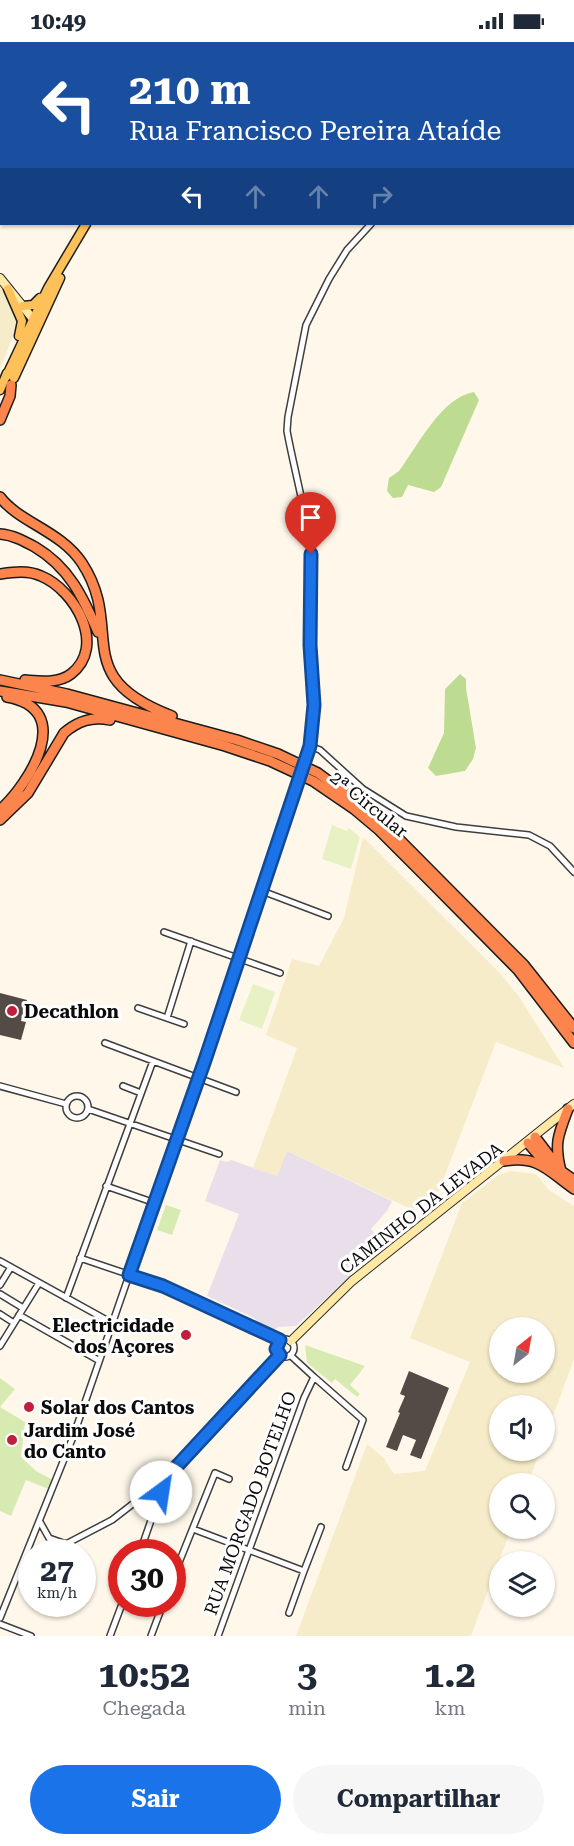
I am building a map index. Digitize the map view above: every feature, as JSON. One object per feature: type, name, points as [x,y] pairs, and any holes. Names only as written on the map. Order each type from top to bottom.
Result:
[{"type":"highway","points":[[0,420],[10,396],[10,380]]},
{"type":"highway","points":[[0,497],[58,538],[81,561],[90,576],[97,599],[108,667],[113,678],[127,693],[162,713],[221,735]]},
{"type":"highway","points":[[0,534],[25,541],[57,562],[78,589],[103,642]]},
{"type":"highway","points":[[0,574],[20,571],[41,575],[61,588],[75,605],[83,622],[87,641],[84,657],[70,675],[48,682],[0,680]]},
{"type":"highway","name":"2ª Circular","points":[[0,680],[68,694],[221,735],[299,763],[358,801],[377,817],[524,965],[574,1028]]},
{"type":"highway","points":[[0,693],[23,701],[33,708],[44,731],[38,759],[20,788],[0,810]]},
{"type":"highway","name":"2ª Circular","points":[[0,693],[66,702],[207,742],[270,761],[332,792],[354,809],[432,882],[518,970],[574,1043]]},
{"type":"highway","points":[[0,820],[28,793],[64,733],[81,721],[102,718],[194,742],[207,742]]},
{"type":"highway","points":[[561,1171],[556,1152],[556,1140],[571,1107]]},
{"type":"highway","points":[[532,1140],[550,1169]]},
{"type":"highway","points":[[532,1140],[561,1171],[574,1180]]},
{"type":"highway","points":[[504,1161],[528,1159],[550,1169],[574,1189]]},
{"type":"main road","points":[[0,411],[33,319],[48,288],[85,225]]},
{"type":"main road","points":[[0,390],[10,380],[86,225]]},
{"type":"main road","points":[[33,319],[41,310],[59,279]]},
{"type":"main road","points":[[23,306],[35,304],[48,288]]},
{"type":"main road","points":[[8,289],[22,321],[10,380]]},
{"type":"street","points":[[33,1539],[73,1437],[98,1360],[199,1078],[310,746],[314,705],[310,645],[312,565],[287,423],[306,325],[329,279],[347,250],[370,225]]},
{"type":"street","points":[[0,278],[33,319]]},
{"type":"street","points":[[310,746],[320,750],[363,789],[406,816],[456,827],[529,835],[556,851],[574,872]]},
{"type":"street","points":[[262,891],[328,916]]},
{"type":"street","points":[[164,932],[280,973]]},
{"type":"street","points":[[167,1018],[190,941]]},
{"type":"street","points":[[138,1008],[184,1024]]},
{"type":"street","points":[[105,1043],[236,1092]]},
{"type":"street","points":[[66,1298],[153,1061]]},
{"type":"street","points":[[0,1086],[66,1104]]},
{"type":"street","points":[[123,1086],[141,1093]]},
{"type":"street","points":[[74,1096],[81,1097],[88,1104],[88,1109],[82,1117],[75,1118],[69,1114],[66,1104],[74,1096]]},
{"type":"street","name":"CAMINHO DA LEVADA","points":[[291,1341],[352,1281],[571,1107]]},
{"type":"street","points":[[88,1109],[219,1154]]},
{"type":"street","points":[[106,1186],[154,1203]]},
{"type":"street","points":[[78,1539],[96,1530],[165,1479],[280,1355],[290,1355],[294,1348],[291,1341],[280,1340],[163,1286],[80,1258]]},
{"type":"street","points":[[0,1262],[111,1323]]},
{"type":"street","points":[[0,1285],[11,1267]]},
{"type":"street","points":[[0,1346],[39,1283]]},
{"type":"street","points":[[0,1294],[23,1308]]},
{"type":"street","points":[[0,1314],[14,1323]]},
{"type":"street","points":[[19,1316],[98,1360]]},
{"type":"street","points":[[280,1340],[276,1347],[280,1355]]},
{"type":"street","name":"RUA MORGADO BOTELHO","points":[[218,1636],[304,1398],[314,1377],[290,1355]]},
{"type":"street","points":[[314,1377],[363,1420],[346,1467]]},
{"type":"street","points":[[186,1546],[215,1473],[229,1479]]},
{"type":"street","points":[[144,1539],[165,1479]]},
{"type":"street","points":[[40,1522],[51,1539]]},
{"type":"street","points":[[289,1613],[321,1527]]},
{"type":"street","points":[[193,1529],[304,1571]]},
{"type":"street","points":[[0,1618],[18,1576]]},
{"type":"street","points":[[110,1636],[117,1617]]},
{"type":"street","points":[[151,1636],[158,1617]]},
{"type":"street","points":[[0,1624],[31,1636]]},
{"type":"shaded area","points":[[0,286],[18,318],[0,369]]},
{"type":"shaded area","points":[[363,837],[499,972],[518,995],[564,1068],[496,1042],[432,1209],[419,1201],[413,1210],[287,1151],[277,1176],[253,1168],[297,1048],[266,1035],[292,959],[319,966],[344,918]]},
{"type":"shaded area","name":"Electricidade dos Açores","points":[[287,1151],[392,1201],[387,1211],[371,1229],[383,1246],[296,1326],[279,1327],[268,1332],[254,1318],[207,1296],[239,1214],[205,1201],[220,1160],[226,1162],[231,1160],[277,1176]]},
{"type":"shaded area","points":[[510,1171],[536,1174],[549,1190],[574,1206],[574,1359],[555,1411],[555,1395],[489,1395],[489,1461],[536,1461],[532,1473],[489,1473],[489,1539],[507,1539],[503,1551],[489,1551],[489,1588],[471,1636],[296,1636],[367,1444],[384,1458],[394,1474],[425,1471],[470,1362],[410,1338],[462,1203],[497,1176]]},
{"type":"green space","points":[[474,392],[479,400],[441,487],[434,492],[408,485],[402,497],[393,498],[387,491],[389,478],[399,471],[441,412],[462,396]]},
{"type":"green space","points":[[460,674],[466,679],[476,748],[473,759],[465,771],[436,776],[428,768],[444,733],[445,689]]},
{"type":"green space","points":[[332,825],[347,831],[349,828],[360,837],[351,869],[322,859]]},
{"type":"green space","points":[[253,984],[275,992],[262,1029],[239,1020]]},
{"type":"green space","points":[[166,1205],[181,1210],[172,1235],[157,1230]]},
{"type":"green space","points":[[305,1345],[365,1366],[350,1385],[360,1394],[357,1397],[335,1379],[332,1383],[307,1363]]},
{"type":"green space","points":[[0,1378],[15,1389],[0,1407]]},
{"type":"green space","name":"Jardim José do Canto","points":[[0,1407],[25,1422],[21,1457],[36,1471],[53,1480],[51,1490],[26,1480],[11,1516],[0,1511]]},
{"type":"building","name":"Decathlon","points":[[0,993],[27,1000],[21,1021],[26,1022],[21,1040],[0,1035]]},
{"type":"building","points":[[409,1371],[449,1388],[421,1459],[410,1455],[416,1440],[403,1435],[397,1451],[386,1447],[400,1413],[398,1412],[405,1396],[400,1394]]},
{"type":"place","name":"Decathlon","points":[[12,1011]]},
{"type":"place","name":"Electricidade dos Açores","points":[[186,1335]]},
{"type":"place","name":"Solar dos Cantos","points":[[29,1407]]},
{"type":"place","name":"Jardim José do Canto","points":[[12,1440]]},
{"type":"route","points":[[161,1492],[165,1479],[280,1355],[276,1349],[280,1340],[163,1286],[129,1275],[205,1060],[310,746],[314,705],[310,645],[311,554]]}]
